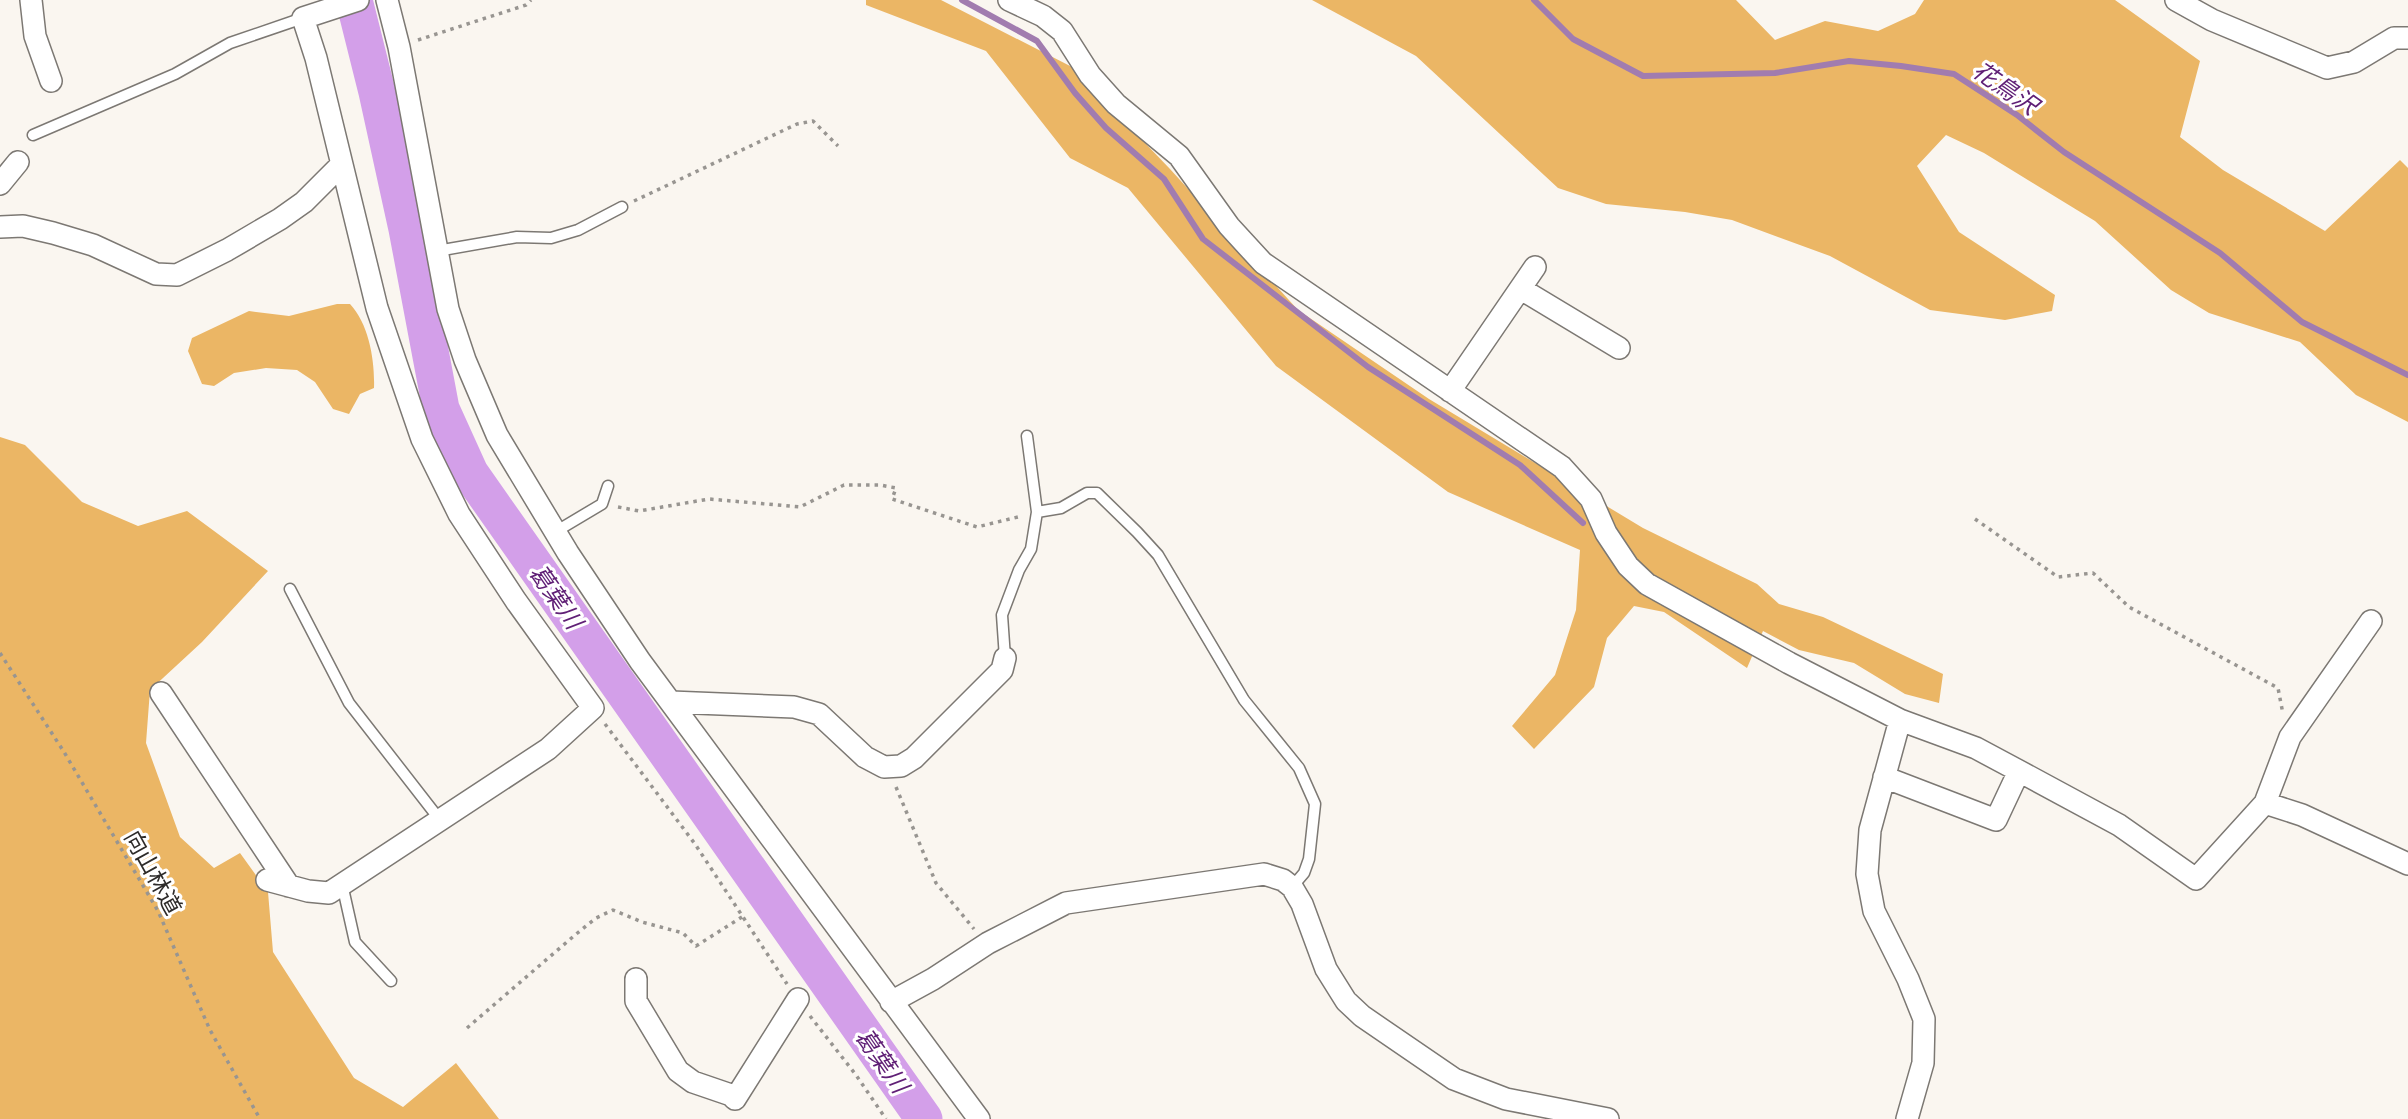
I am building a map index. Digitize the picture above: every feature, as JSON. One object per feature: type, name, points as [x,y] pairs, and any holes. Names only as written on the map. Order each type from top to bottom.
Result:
[{"type":"street","points":[[31,0],[35,36],[51,81]]},
{"type":"street","points":[[267,880],[329,892],[548,749],[593,708],[458,514],[422,439],[377,309],[306,17],[358,0]]},
{"type":"street","points":[[387,0],[448,309],[465,360],[497,435],[555,532],[640,661],[978,1119]]},
{"type":"street","points":[[1009,0],[1043,16],[1062,31],[1090,75],[1116,103],[1179,156],[1228,226],[1263,262],[1562,467],[1591,499],[1606,533],[1628,566],[1647,584],[1789,663],[1900,720],[1976,748],[2019,771],[2119,825],[2196,878],[2265,803],[2290,737],[2371,621]]},
{"type":"street","points":[[2176,0],[2212,20],[2327,68],[2354,62],[2394,38],[2408,38]]},
{"type":"street","points":[[0,184],[18,162]]},
{"type":"street","points":[[0,227],[23,226],[53,233],[93,245],[156,274],[177,275],[280,219],[304,202],[341,165]]},
{"type":"street","points":[[1450,391],[1535,267]]},
{"type":"street","points":[[1521,289],[1619,348]]},
{"type":"street","points":[[671,702],[794,707],[819,714],[865,757],[884,767],[901,766],[914,758],[1002,670],[1005,658]]},
{"type":"street","points":[[162,693],[289,886]]},
{"type":"street","points":[[1900,720],[1870,830],[1867,874],[1874,911],[1908,979],[1924,1019],[1923,1063],[1907,1119]]},
{"type":"street","points":[[1884,777],[1996,820],[2019,771]]},
{"type":"street","points":[[2265,803],[2302,815],[2408,864]]},
{"type":"street","points":[[891,1002],[933,979],[988,943],[1066,903],[1264,874],[1283,880],[1292,887],[1302,904],[1326,969],[1346,1001],[1362,1016],[1454,1079],[1506,1099],[1608,1119]]},
{"type":"street","points":[[636,979],[636,1001],[678,1071],[692,1082],[736,1099],[797,999]]},
{"type":"lane","points":[[33,135],[175,74],[230,43],[306,17]]},
{"type":"lane","points":[[437,251],[517,237],[551,238],[578,230],[622,207]]},
{"type":"lane","points":[[1005,658],[1002,615],[1019,570],[1031,549],[1037,512],[1027,436]]},
{"type":"lane","points":[[555,532],[602,504],[608,486]]},
{"type":"lane","points":[[1037,512],[1061,508],[1087,493],[1097,493],[1158,555],[1244,700],[1299,768],[1315,804],[1309,859],[1304,873],[1292,887]]},
{"type":"lane","points":[[290,589],[349,703],[440,820]]},
{"type":"lane","points":[[342,884],[355,942],[391,981]]},
{"type":"path","points":[[398,47],[526,5],[531,0]]},
{"type":"path","points":[[622,207],[797,124],[813,121],[838,146]]},
{"type":"path","points":[[602,504],[639,511],[709,499],[800,507],[844,485],[880,485],[896,488],[892,499],[977,527],[1037,512]]},
{"type":"path","points":[[1975,519],[2058,577],[2094,573],[2129,607],[2277,688],[2283,713],[2295,729]]},
{"type":"path","name":"向山林道","points":[[0,653],[64,752],[158,911],[210,1030],[260,1119]]},
{"type":"path","points":[[593,708],[695,844],[797,999],[856,1075],[886,1119]]},
{"type":"path","points":[[887,767],[936,883],[988,943]]},
{"type":"path","points":[[467,1028],[596,918],[613,910],[642,922],[682,933],[696,946],[742,917]]},
{"type":"shaded area","points":[[866,0],[941,0],[1072,67],[1170,169],[1298,310],[1429,399],[1643,528],[1757,584],[1779,604],[1823,617],[1943,674],[1939,703],[1905,694],[1854,663],[1799,650],[1763,631],[1747,668],[1664,612],[1634,606],[1607,638],[1594,687],[1534,749],[1512,726],[1555,675],[1576,610],[1580,550],[1448,492],[1276,366],[1128,188],[1070,158],[986,51],[866,5]]},
{"type":"shaded area","points":[[1312,0],[1736,0],[1775,40],[1825,21],[1878,31],[1915,14],[1924,0],[2115,0],[2200,61],[2180,137],[2223,170],[2325,231],[2400,160],[2408,168],[2408,422],[2356,395],[2300,342],[2209,313],[2171,290],[2095,221],[1984,153],[1946,135],[1917,166],[1959,232],[2055,295],[2052,311],[2005,320],[1930,310],[1830,256],[1732,220],[1606,204],[1558,188],[1416,56]]},
{"type":"shaded area","points":[[337,304],[350,304],[357,312],[370,343],[373,366],[374,388],[360,394],[349,414],[333,409],[315,382],[297,370],[266,368],[234,373],[214,386],[202,384],[188,351],[192,338],[249,311],[289,316]]},
{"type":"shaded area","points":[[0,437],[25,445],[82,502],[138,526],[187,511],[268,571],[202,642],[150,690],[146,743],[180,837],[214,868],[240,853],[268,892],[273,952],[354,1078],[403,1107],[456,1063],[499,1119],[0,1119]]},
{"type":"waterway","name":"葛葉川","points":[[354,0],[407,229],[441,409],[470,473],[924,1119]]},
{"type":"waterway","points":[[962,0],[1037,41],[1075,93],[1106,128],[1164,179],[1203,239],[1368,367],[1520,465],[1583,523]]},
{"type":"waterway","name":"花鳥沢","points":[[1534,0],[1573,39],[1643,76],[1775,73],[1849,61],[1954,74],[2017,115],[2064,152],[2220,253],[2302,322],[2408,375]]}]
